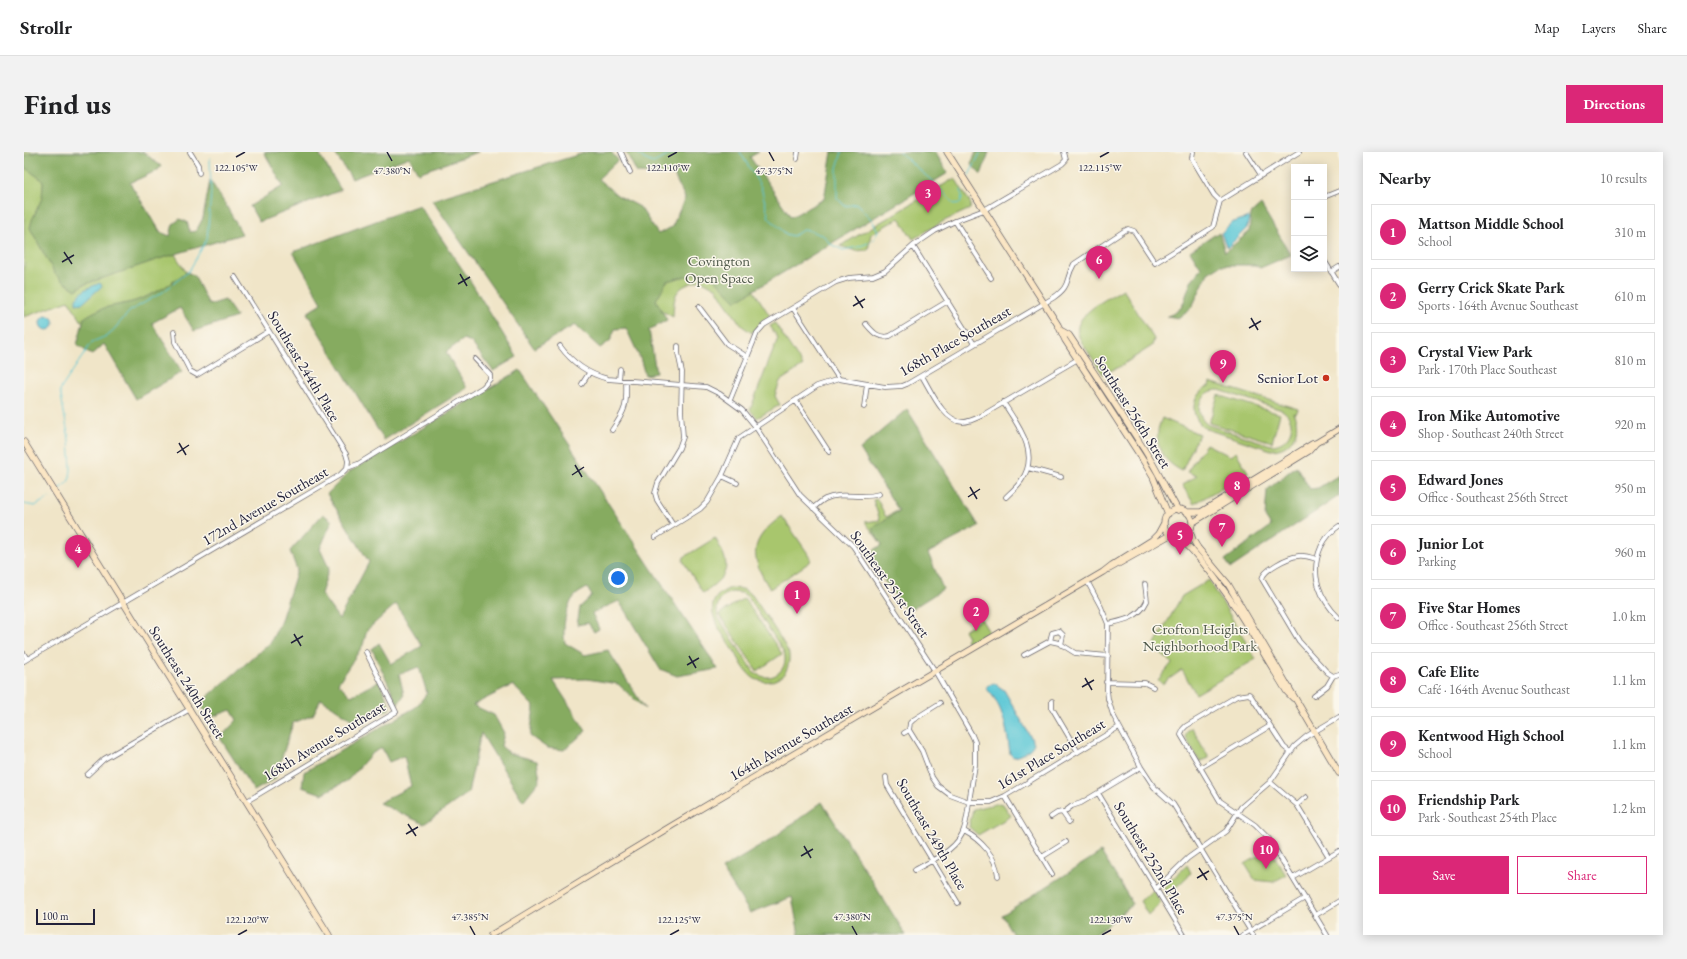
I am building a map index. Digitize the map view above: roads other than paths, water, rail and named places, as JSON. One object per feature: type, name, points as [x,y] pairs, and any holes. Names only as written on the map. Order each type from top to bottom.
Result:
[{"type":"main road","name":"Southeast 256th Street","points":[[947,152],[1045,304],[1062,331],[1065,340],[1153,477],[1168,514]]},
{"type":"main road","name":"Southeast 256th Street","points":[[1062,331],[1069,336],[1139,442],[1178,510]]},
{"type":"main road","points":[[1190,531],[1179,537],[1170,535],[1167,532],[1164,523],[1168,514],[1178,510],[1185,512],[1201,512],[1339,429]]},
{"type":"main road","points":[[1130,440],[1139,442]]},
{"type":"main road","name":"Southeast 240th Street","points":[[24,442],[329,935]]},
{"type":"main road","points":[[1192,523],[1309,450],[1316,443]]},
{"type":"main road","points":[[1185,512],[1191,518],[1192,523],[1190,531],[1193,540],[1228,584],[1339,773]]},
{"type":"main road","name":"164th Avenue Southeast","points":[[492,935],[673,825],[1103,572],[1152,540],[1158,534],[1164,523]]},
{"type":"main road","name":"164th Avenue Southeast","points":[[1103,572],[1114,568],[1170,535]]},
{"type":"main road","points":[[1179,537],[1219,583],[1287,692],[1296,700]]},
{"type":"street","points":[[190,152],[198,165],[199,173]]},
{"type":"street","points":[[621,152],[630,172]]},
{"type":"street","points":[[797,159],[798,152]]},
{"type":"street","points":[[730,400],[746,356],[760,328],[842,280],[873,276],[885,271],[913,246],[934,231],[984,210],[1062,164],[1066,160],[1064,152]]},
{"type":"street","points":[[1246,152],[1261,175]]},
{"type":"street","points":[[1045,304],[1063,291],[1074,264],[1126,230],[1134,231],[1155,263],[1213,227],[1220,201],[1300,152]]},
{"type":"street","points":[[1193,153],[1194,162],[1214,195],[1220,201]]},
{"type":"street","points":[[1327,196],[1339,191]]},
{"type":"street","points":[[955,221],[991,278]]},
{"type":"street","points":[[913,246],[974,344]]},
{"type":"street","points":[[1327,265],[1339,284]]},
{"type":"street","points":[[1331,272],[1339,267]]},
{"type":"street","name":"Southeast 244th Place","points":[[235,277],[346,454],[348,461],[347,468]]},
{"type":"street","points":[[866,324],[874,334],[882,337],[890,336],[948,302]]},
{"type":"street","name":"168th Place Southeast","points":[[655,537],[705,505],[722,476],[730,459],[736,440],[817,386],[839,379],[885,387],[902,386],[922,376],[974,344],[1045,304]]},
{"type":"street","points":[[699,307],[728,344],[746,356]]},
{"type":"street","points":[[793,308],[839,379]]},
{"type":"street","points":[[174,332],[175,342],[190,372],[197,374],[269,331]]},
{"type":"street","name":"Southeast 251st Street","points":[[560,346],[573,362],[589,373],[608,379],[706,387],[730,400],[742,410],[755,426],[800,495],[852,546],[935,671],[975,742],[976,765],[969,802]]},
{"type":"street","points":[[673,526],[657,500],[655,493],[658,483],[679,448],[683,437],[681,411],[682,372],[678,346]]},
{"type":"street","name":"172nd Avenue Southeast","points":[[26,660],[340,475],[347,468],[358,464],[487,383],[490,379],[490,375],[475,359]]},
{"type":"street","points":[[922,376],[945,414],[958,422],[964,422],[972,420],[1078,359]]},
{"type":"street","points":[[619,380],[620,369]]},
{"type":"street","points":[[582,384],[589,373]]},
{"type":"street","points":[[612,430],[623,415],[625,409],[627,396],[626,381]]},
{"type":"street","points":[[864,407],[868,384]]},
{"type":"street","points":[[796,401],[830,452]]},
{"type":"street","points":[[1004,402],[1022,431],[1028,445],[1029,456],[1028,468],[1022,481],[1006,497]]},
{"type":"street","points":[[1028,468],[1061,477]]},
{"type":"street","points":[[722,476],[737,483]]},
{"type":"street","points":[[813,508],[825,499],[837,496],[867,497],[879,494]]},
{"type":"street","points":[[1339,526],[1325,540],[1316,559],[1316,574],[1320,590],[1326,603],[1339,618]]},
{"type":"street","points":[[1316,559],[1304,556],[1290,558],[1267,570],[1262,577],[1263,582],[1299,640],[1327,672],[1333,676]]},
{"type":"street","points":[[1087,581],[1108,624],[1106,682],[1110,707],[1119,727],[1154,787],[1173,804],[1253,935]]},
{"type":"street","points":[[1108,624],[1129,619],[1139,613],[1148,601],[1145,584]]},
{"type":"street","points":[[1050,641],[1052,633],[1059,631],[1063,635],[1061,645]]},
{"type":"street","points":[[1024,654],[1050,641],[1075,653],[1108,656]]},
{"type":"street","name":"168th Avenue Southeast","points":[[247,802],[396,712],[366,652]]},
{"type":"street","points":[[24,654],[26,660]]},
{"type":"street","points":[[1314,696],[1327,686],[1333,676],[1339,674]]},
{"type":"street","points":[[1106,682],[1146,683],[1153,687]]},
{"type":"street","points":[[1290,752],[1284,747],[1251,696],[1245,693],[1237,696],[1186,726],[1181,733],[1182,739],[1217,798],[1223,804],[1255,825],[1269,840],[1327,935]]},
{"type":"street","points":[[1052,701],[1052,708],[1078,752]]},
{"type":"street","points":[[915,870],[951,848],[964,831],[969,802],[956,798],[942,789],[932,777],[922,751],[909,730],[910,723],[913,720],[940,703]]},
{"type":"street","points":[[87,775],[104,759],[190,709]]},
{"type":"street","points":[[1156,889],[1188,858],[1226,831],[1241,806],[1270,782],[1290,752],[1314,732],[1339,718]]},
{"type":"street","points":[[1200,768],[1270,726]]},
{"type":"street","name":"161st Place Southeast","points":[[969,802],[991,802],[1005,796],[1119,727]]},
{"type":"street","points":[[904,733],[909,730]]},
{"type":"street","points":[[1051,817],[1059,812],[1063,813],[1072,806],[1081,803],[1141,767]]},
{"type":"street","name":"Southeast 249th Place","points":[[886,776],[887,785],[958,903]]},
{"type":"street","points":[[1270,782],[1297,805],[1329,857]]},
{"type":"street","name":"Southeast 252nd Place","points":[[1098,793],[1184,935]]},
{"type":"street","points":[[1005,796],[1052,874]]},
{"type":"street","points":[[1297,805],[1306,797]]},
{"type":"street","points":[[1063,813],[1068,822]]},
{"type":"street","points":[[964,831],[975,837],[985,846],[996,865],[998,876]]},
{"type":"street","points":[[1042,857],[1066,842]]},
{"type":"street","points":[[1293,878],[1339,851]]},
{"type":"street","points":[[1243,935],[1305,898]]},
{"type":"street","points":[[1316,915],[1339,901]]},
{"type":"water","points":[[1249,217],[1247,228],[1227,248],[1221,233],[1231,223]]},
{"type":"water","points":[[100,283],[102,286],[83,303],[76,304],[76,298],[86,289]]},
{"type":"water","points":[[44,316],[50,316],[54,320],[54,326],[50,330],[44,330],[40,326],[40,320]]},
{"type":"water","points":[[994,683],[1004,690],[1034,743],[1028,751],[1019,756],[1013,757],[1010,754],[1006,728],[1001,711],[993,696],[987,689],[987,686]]},
{"type":"waterway","points":[[637,152],[644,159],[653,163],[676,152]]},
{"type":"waterway","points":[[740,152],[761,187],[769,218],[786,234],[793,236],[805,229],[824,236],[830,244],[843,250],[858,247],[873,241],[878,231],[872,220],[857,204],[845,206],[837,198],[837,168],[842,152]]},
{"type":"waterway","points":[[899,152],[931,180],[955,204],[960,203],[962,197],[961,190]]},
{"type":"waterway","points":[[969,175],[981,152]]},
{"type":"waterway","points":[[59,489],[68,482],[71,469],[69,440],[60,390],[92,342],[109,335],[130,311],[163,292],[189,271],[207,239],[211,193],[210,158]]},
{"type":"waterway","points":[[24,504],[35,506],[50,497]]},
{"type":"place","name":"Crystal View Park","points":[[928,213]]},
{"type":"place","name":"Junior Lot","points":[[1099,279]]},
{"type":"place","name":"Senior Lot","points":[[1326,378]]},
{"type":"place","name":"Kentwood High School","points":[[1223,383]]},
{"type":"place","name":"Cafe Elite","points":[[1237,505]]},
{"type":"place","name":"Five Star Homes","points":[[1222,547]]},
{"type":"place","name":"Edward Jones","points":[[1180,555]]},
{"type":"place","name":"Iron Mike Automotive","points":[[78,568]]},
{"type":"place","name":"Mattson Middle School","points":[[797,614]]},
{"type":"place","name":"Gerry Crick Skate Park","points":[[976,631]]},
{"type":"place","name":"Friendship Park","points":[[1266,869]]},
{"type":"park label","name":"Covington Open Space","points":[[719,270]]},
{"type":"park label","name":"Crofton Heights Neighborhood Park","points":[[1200,638]]}]
